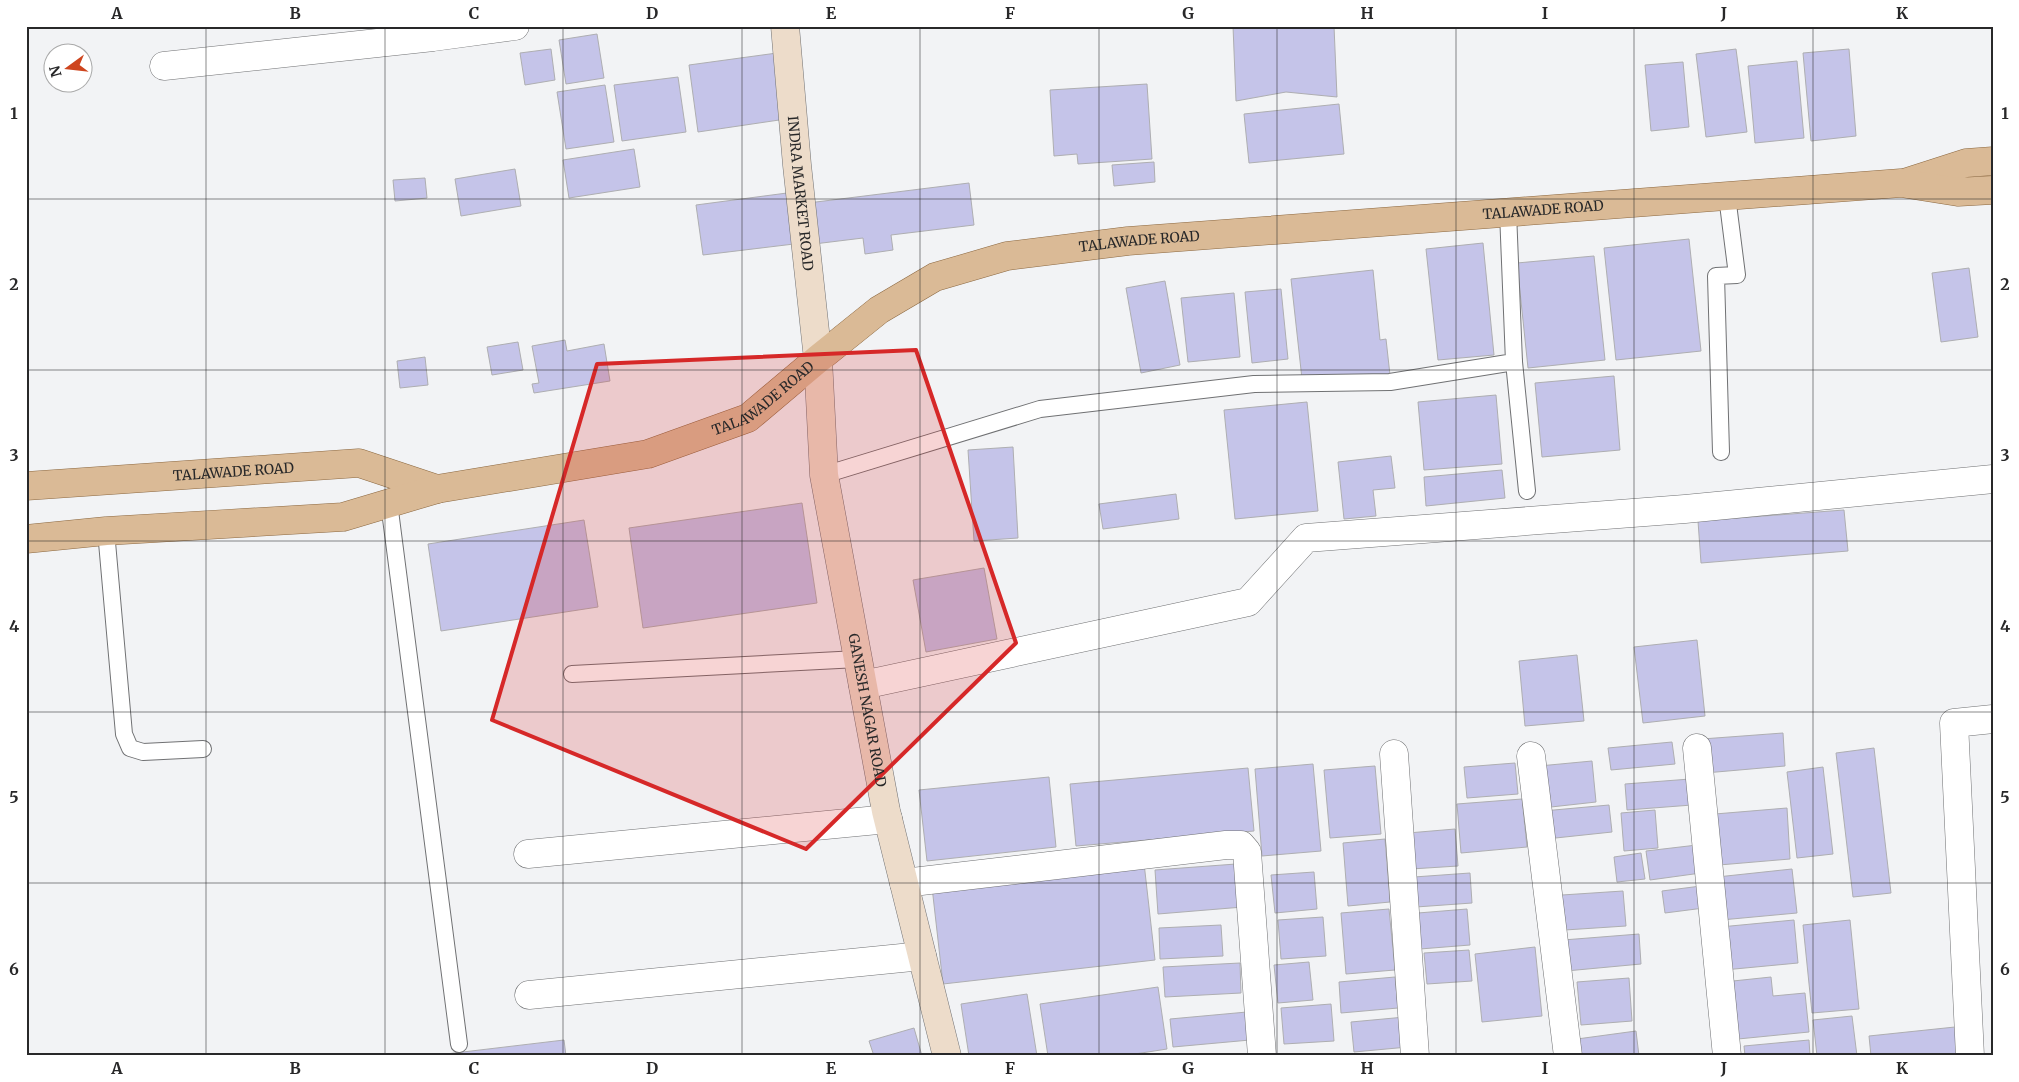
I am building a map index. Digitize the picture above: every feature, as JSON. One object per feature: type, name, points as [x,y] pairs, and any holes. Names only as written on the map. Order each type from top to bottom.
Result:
[{"type":"main road","name":"TALAWADE ROAD","points":[[26,539],[106,531],[343,516],[437,489],[648,454],[748,418],[818,358],[879,310],[935,277],[1007,256],[1128,241],[1901,183],[1966,163],[1993,161]]},
{"type":"main road","name":"TALAWADE ROAD","points":[[1901,183],[1958,192],[1993,190]]},
{"type":"main road","name":"TALAWADE ROAD","points":[[26,486],[360,463],[437,489]]},
{"type":"street","points":[[164,66],[424,38],[515,26]]},
{"type":"street","name":"INDRA MARKET ROAD","points":[[785,26],[797,164],[818,358]]},
{"type":"street","name":"GANESH NAGAR ROAD","points":[[818,358],[824,475],[860,672],[888,819],[947,1056]]},
{"type":"street","points":[[860,672],[1248,602],[1306,538],[1675,509],[1993,479]]},
{"type":"street","points":[[1978,1048],[1954,723],[1993,719]]},
{"type":"street","points":[[1697,748],[1726,1056]]},
{"type":"street","points":[[1394,754],[1415,1056]]},
{"type":"street","points":[[1531,756],[1568,1056]]},
{"type":"street","points":[[528,854],[888,819]]},
{"type":"street","points":[[904,883],[1226,845],[1241,845],[1247,852],[1262,1056]]},
{"type":"street","points":[[529,995],[922,956]]},
{"type":"lane","points":[[1721,452],[1716,276],[1737,275],[1728,196]]},
{"type":"lane","points":[[1508,212],[1514,362],[1527,491]]},
{"type":"lane","points":[[824,475],[1040,409],[1254,384],[1390,382],[1514,362]]},
{"type":"lane","points":[[389,503],[459,1044]]},
{"type":"lane","points":[[106,531],[124,734],[130,748],[143,752],[203,750]]},
{"type":"lane","points":[[572,674],[860,672]]},
{"type":"highlighted area","points":[[916,350],[1016,643],[806,849],[492,720],[597,364]]},
{"type":"building","points":[[1233,26],[1334,26],[1337,97],[1286,92],[1236,101]]},
{"type":"building","points":[[597,34],[604,78],[566,84],[559,40]]},
{"type":"building","points":[[551,49],[555,80],[525,85],[520,53]]},
{"type":"building","points":[[1736,49],[1747,132],[1706,137],[1696,54]]},
{"type":"building","points":[[1849,49],[1856,136],[1811,141],[1803,53]]},
{"type":"building","points":[[777,53],[786,119],[698,132],[689,65]]},
{"type":"building","points":[[1797,61],[1804,138],[1755,143],[1748,66]]},
{"type":"building","points":[[1683,62],[1689,127],[1651,131],[1645,65]]},
{"type":"building","points":[[678,77],[686,132],[622,141],[614,85]]},
{"type":"building","points":[[1147,84],[1152,159],[1078,164],[1077,154],[1054,156],[1050,90]]},
{"type":"building","points":[[605,85],[614,142],[566,149],[557,92]]},
{"type":"building","points":[[1339,104],[1344,154],[1249,163],[1244,114]]},
{"type":"building","points":[[634,149],[640,187],[569,198],[563,160]]},
{"type":"building","points":[[1154,162],[1155,182],[1114,186],[1112,165]]},
{"type":"building","points":[[515,169],[521,206],[461,216],[455,179]]},
{"type":"building","points":[[425,178],[427,198],[395,201],[393,180]]},
{"type":"building","points":[[969,183],[974,225],[891,235],[893,250],[865,254],[863,238],[814,244],[808,203]]},
{"type":"building","points":[[787,193],[794,244],[703,255],[696,205]]},
{"type":"building","points":[[1689,239],[1701,351],[1616,360],[1604,248]]},
{"type":"building","points":[[1483,243],[1494,355],[1438,360],[1426,249]]},
{"type":"building","points":[[1594,256],[1605,360],[1528,368],[1517,263]]},
{"type":"building","points":[[1969,268],[1978,337],[1941,342],[1932,273]]},
{"type":"building","points":[[1373,270],[1380,340],[1386,339],[1390,375],[1302,379],[1291,279]]},
{"type":"building","points":[[1165,281],[1180,365],[1141,373],[1126,288]]},
{"type":"building","points":[[1281,289],[1288,359],[1252,363],[1245,292]]},
{"type":"building","points":[[1234,293],[1240,357],[1188,362],[1181,298]]},
{"type":"building","points":[[565,340],[567,351],[604,344],[610,381],[534,393],[532,384],[539,383],[532,346]]},
{"type":"building","points":[[518,342],[523,370],[492,375],[487,347]]},
{"type":"building","points":[[425,357],[428,385],[400,388],[397,361]]},
{"type":"building","points":[[1614,376],[1620,450],[1542,457],[1535,383]]},
{"type":"building","points":[[1496,395],[1502,464],[1424,470],[1418,402]]},
{"type":"building","points":[[1307,402],[1318,511],[1235,519],[1224,410]]},
{"type":"building","points":[[1013,447],[1018,538],[974,541],[968,450]]},
{"type":"building","points":[[1391,456],[1395,488],[1373,490],[1376,516],[1344,519],[1338,462]]},
{"type":"building","points":[[1502,470],[1505,498],[1426,506],[1424,477]]},
{"type":"building","points":[[1176,494],[1179,519],[1103,529],[1099,504]]},
{"type":"building","points":[[802,503],[817,603],[643,628],[629,528]]},
{"type":"building","points":[[1844,510],[1848,551],[1701,563],[1698,521]]},
{"type":"building","points":[[584,520],[598,607],[441,631],[428,544]]},
{"type":"building","points":[[984,568],[997,639],[926,652],[913,580]]},
{"type":"building","points":[[1697,640],[1705,716],[1643,723],[1634,647]]},
{"type":"building","points":[[1577,655],[1584,721],[1525,726],[1519,661]]},
{"type":"building","points":[[1783,733],[1785,766],[1705,773],[1702,739]]},
{"type":"building","points":[[1672,742],[1675,764],[1611,770],[1608,748]]},
{"type":"building","points":[[1874,748],[1891,893],[1853,897],[1836,753]]},
{"type":"building","points":[[1592,761],[1596,802],[1542,808],[1539,766]]},
{"type":"building","points":[[1515,763],[1518,794],[1467,798],[1464,767]]},
{"type":"building","points":[[1313,764],[1321,851],[1262,856],[1255,769]]},
{"type":"building","points":[[1375,766],[1381,834],[1330,838],[1324,770]]},
{"type":"building","points":[[1823,767],[1833,854],[1797,858],[1787,772]]},
{"type":"building","points":[[1248,768],[1254,831],[1076,846],[1070,784]]},
{"type":"building","points":[[1049,777],[1056,847],[927,861],[919,790]]},
{"type":"building","points":[[1690,779],[1692,805],[1627,810],[1625,784]]},
{"type":"building","points":[[1522,799],[1527,847],[1461,853],[1457,804]]},
{"type":"building","points":[[1609,805],[1612,832],[1546,839],[1543,811]]},
{"type":"building","points":[[1787,808],[1790,859],[1719,865],[1715,814]]},
{"type":"building","points":[[1655,810],[1658,848],[1624,851],[1621,813]]},
{"type":"building","points":[[1455,829],[1458,866],[1411,869],[1408,833]]},
{"type":"building","points":[[1385,839],[1390,902],[1348,906],[1343,843]]},
{"type":"building","points":[[1697,845],[1701,873],[1650,880],[1646,851]]},
{"type":"building","points":[[1641,853],[1645,879],[1617,882],[1614,857]]},
{"type":"building","points":[[1144,863],[1155,960],[943,984],[932,887]]},
{"type":"building","points":[[1236,864],[1243,907],[1158,914],[1155,870]]},
{"type":"building","points":[[1792,869],[1797,913],[1721,920],[1717,877]]},
{"type":"building","points":[[1314,872],[1317,909],[1275,913],[1271,875]]},
{"type":"building","points":[[1470,873],[1472,903],[1416,907],[1414,877]]},
{"type":"building","points":[[1701,886],[1704,908],[1665,913],[1662,891]]},
{"type":"building","points":[[1623,891],[1626,926],[1565,930],[1562,895]]},
{"type":"building","points":[[1389,909],[1395,970],[1346,974],[1341,913]]},
{"type":"building","points":[[1467,909],[1470,945],[1420,949],[1418,913]]},
{"type":"building","points":[[1323,917],[1326,956],[1281,959],[1278,920]]},
{"type":"building","points":[[1794,920],[1798,963],[1724,970],[1720,927]]},
{"type":"building","points":[[1850,920],[1859,1009],[1812,1013],[1803,925]]},
{"type":"building","points":[[1221,925],[1223,956],[1160,959],[1159,928]]},
{"type":"building","points":[[1639,934],[1641,964],[1566,971],[1563,940]]},
{"type":"building","points":[[1535,947],[1542,1016],[1482,1022],[1475,954]]},
{"type":"building","points":[[1469,950],[1472,981],[1427,984],[1424,953]]},
{"type":"building","points":[[1309,962],[1313,1000],[1278,1003],[1274,965]]},
{"type":"building","points":[[1240,963],[1241,993],[1165,997],[1163,967]]},
{"type":"building","points":[[1395,977],[1398,1008],[1341,1013],[1339,982]]},
{"type":"building","points":[[1771,977],[1773,996],[1805,993],[1809,1032],[1738,1039],[1733,981]]},
{"type":"building","points":[[1629,978],[1632,1021],[1581,1025],[1577,982]]},
{"type":"building","points":[[1158,987],[1167,1049],[1122,1056],[1048,1056],[1040,1004]]},
{"type":"building","points":[[1027,994],[1037,1056],[969,1056],[961,1004]]},
{"type":"building","points":[[1331,1004],[1334,1041],[1284,1044],[1281,1008]]},
{"type":"building","points":[[1258,1011],[1261,1039],[1173,1047],[1170,1019]]},
{"type":"building","points":[[1852,1016],[1857,1056],[1817,1056],[1813,1020]]},
{"type":"building","points":[[1405,1017],[1408,1047],[1354,1052],[1351,1022]]},
{"type":"building","points":[[1955,1027],[1958,1054],[1871,1056],[1869,1036]]},
{"type":"building","points":[[914,1028],[922,1056],[874,1056],[869,1041]]},
{"type":"building","points":[[1636,1031],[1639,1056],[1579,1056],[1577,1039]]},
{"type":"building","points":[[564,1040],[566,1056],[447,1056],[446,1054]]},
{"type":"building","points":[[1809,1040],[1810,1056],[1745,1056],[1744,1046]]}]
